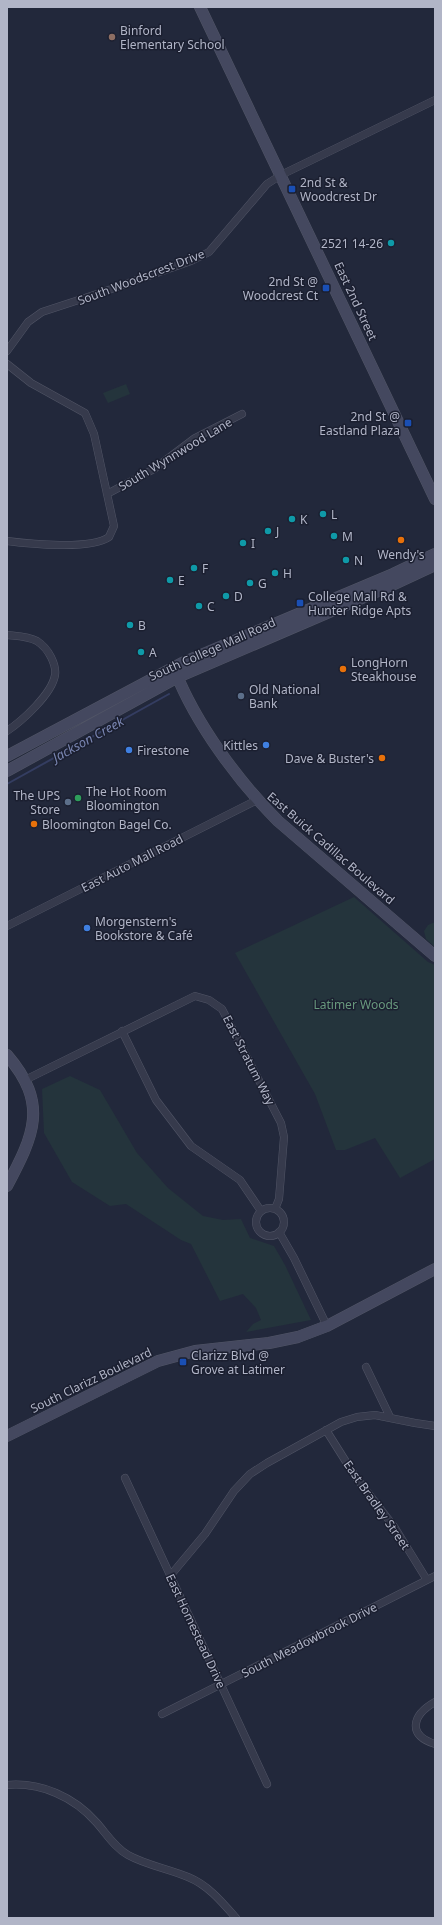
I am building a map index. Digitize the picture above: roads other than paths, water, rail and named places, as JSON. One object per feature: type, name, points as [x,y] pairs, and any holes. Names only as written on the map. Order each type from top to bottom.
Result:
[{"type":"street","name":"East 2nd Street","points":[[200,7],[435,499]]},
{"type":"street","name":"South Woodscrest Drive","points":[[7,350],[28,322],[42,312],[191,261],[209,252],[267,184],[281,175],[435,100]]},
{"type":"street","points":[[7,364],[36,386],[85,413],[92,427],[114,526],[112,534],[106,539],[94,542],[56,545],[7,541]]},
{"type":"street","name":"South Wynnwood Lane","points":[[107,494],[154,469],[195,438],[242,414]]},
{"type":"street","name":"South College Mall Road","points":[[10,769],[216,647],[407,573],[424,565],[435,554]]},
{"type":"street","name":"South College Mall Road","points":[[424,565],[435,565]]},
{"type":"street","points":[[7,635],[29,638],[38,642],[50,654],[55,670],[53,681],[44,695],[26,716],[7,731]]},
{"type":"street","name":"South College Mall Road","points":[[7,756],[176,672]]},
{"type":"street","name":"East Buick Cadillac Boulevard","points":[[176,672],[200,719],[257,800],[409,935],[435,956]]},
{"type":"street","points":[[7,756],[10,769]]},
{"type":"street","name":"East Auto Mall Road","points":[[7,926],[257,800]]},
{"type":"street","name":"East Stratum Way","points":[[26,1080],[195,996],[209,1000],[222,1009],[281,1123],[284,1137],[279,1199],[275,1209]]},
{"type":"street","points":[[122,1032],[156,1100],[191,1146],[240,1180],[261,1211]]},
{"type":"street","points":[[7,1055],[26,1080],[33,1105],[31,1136],[25,1152],[7,1186]]},
{"type":"street","points":[[268,1208],[275,1209],[279,1211],[283,1219],[282,1228],[279,1232],[271,1236],[266,1236],[259,1231],[256,1222],[261,1211],[268,1208]]},
{"type":"street","points":[[279,1232],[294,1258],[327,1326]]},
{"type":"street","name":"South Clarizz Boulevard","points":[[7,1436],[158,1361],[195,1351],[282,1341],[327,1326],[435,1269]]},
{"type":"street","points":[[366,1367],[390,1417]]},
{"type":"street","points":[[170,1576],[205,1534],[227,1500],[242,1482],[267,1463],[341,1422],[357,1417],[375,1415],[390,1417],[415,1424],[435,1426]]},
{"type":"street","name":"East Bradley Street","points":[[326,1430],[355,1476],[395,1528],[427,1580]]},
{"type":"street","name":"East Homestead Drive","points":[[125,1478],[267,1784]]},
{"type":"street","name":"South Meadowbrook Drive","points":[[162,1714],[435,1576]]},
{"type":"street","points":[[435,1702],[419,1715],[415,1726],[418,1736],[435,1744]]},
{"type":"street","points":[[7,1785],[24,1784],[44,1788],[68,1799],[86,1811],[117,1846],[128,1855],[196,1881],[216,1896],[236,1918]]},
{"type":"waterway","name":"Jackson Creek","points":[[7,784],[169,694]]},
{"type":"place","name":"Binford Elementary School","points":[[112,37]]},
{"type":"place","name":"2nd St & Woodcrest Dr","points":[[292,189]]},
{"type":"place","name":"2521 14-26","points":[[391,243]]},
{"type":"place","name":"2nd St @ Woodcrest Ct","points":[[326,288]]},
{"type":"place","name":"2nd St @ Eastland Plaza","points":[[408,423]]},
{"type":"place","name":"L","points":[[323,514]]},
{"type":"place","name":"K","points":[[292,519]]},
{"type":"place","name":"J","points":[[268,531]]},
{"type":"place","name":"M","points":[[334,536]]},
{"type":"place","name":"Wendy's","points":[[401,540]]},
{"type":"place","name":"I","points":[[243,543]]},
{"type":"place","name":"N","points":[[346,560]]},
{"type":"place","name":"F","points":[[194,568]]},
{"type":"place","name":"H","points":[[275,573]]},
{"type":"place","name":"E","points":[[170,580]]},
{"type":"place","name":"G","points":[[250,583]]},
{"type":"place","name":"D","points":[[226,596]]},
{"type":"place","name":"College Mall Rd & Hunter Ridge Apts","points":[[300,603]]},
{"type":"place","name":"C","points":[[199,606]]},
{"type":"place","name":"B","points":[[130,625]]},
{"type":"place","name":"A","points":[[141,652]]},
{"type":"place","name":"LongHorn Steakhouse","points":[[343,669]]},
{"type":"place","name":"Old National Bank","points":[[241,696]]},
{"type":"place","name":"Kittles","points":[[266,745]]},
{"type":"place","name":"Firestone","points":[[129,750]]},
{"type":"place","name":"Dave & Buster's","points":[[382,758]]},
{"type":"place","name":"The Hot Room Bloomington","points":[[78,798]]},
{"type":"place","name":"The UPS Store","points":[[68,802]]},
{"type":"place","name":"Bloomington Bagel Co.","points":[[34,824]]},
{"type":"place","name":"Morgenstern's Bookstore & Café","points":[[87,928]]},
{"type":"place","name":"Clarizz Blvd @ Grove at Latimer","points":[[183,1362]]},
{"type":"park label","name":"Latimer Woods","points":[[356,1004]]}]
